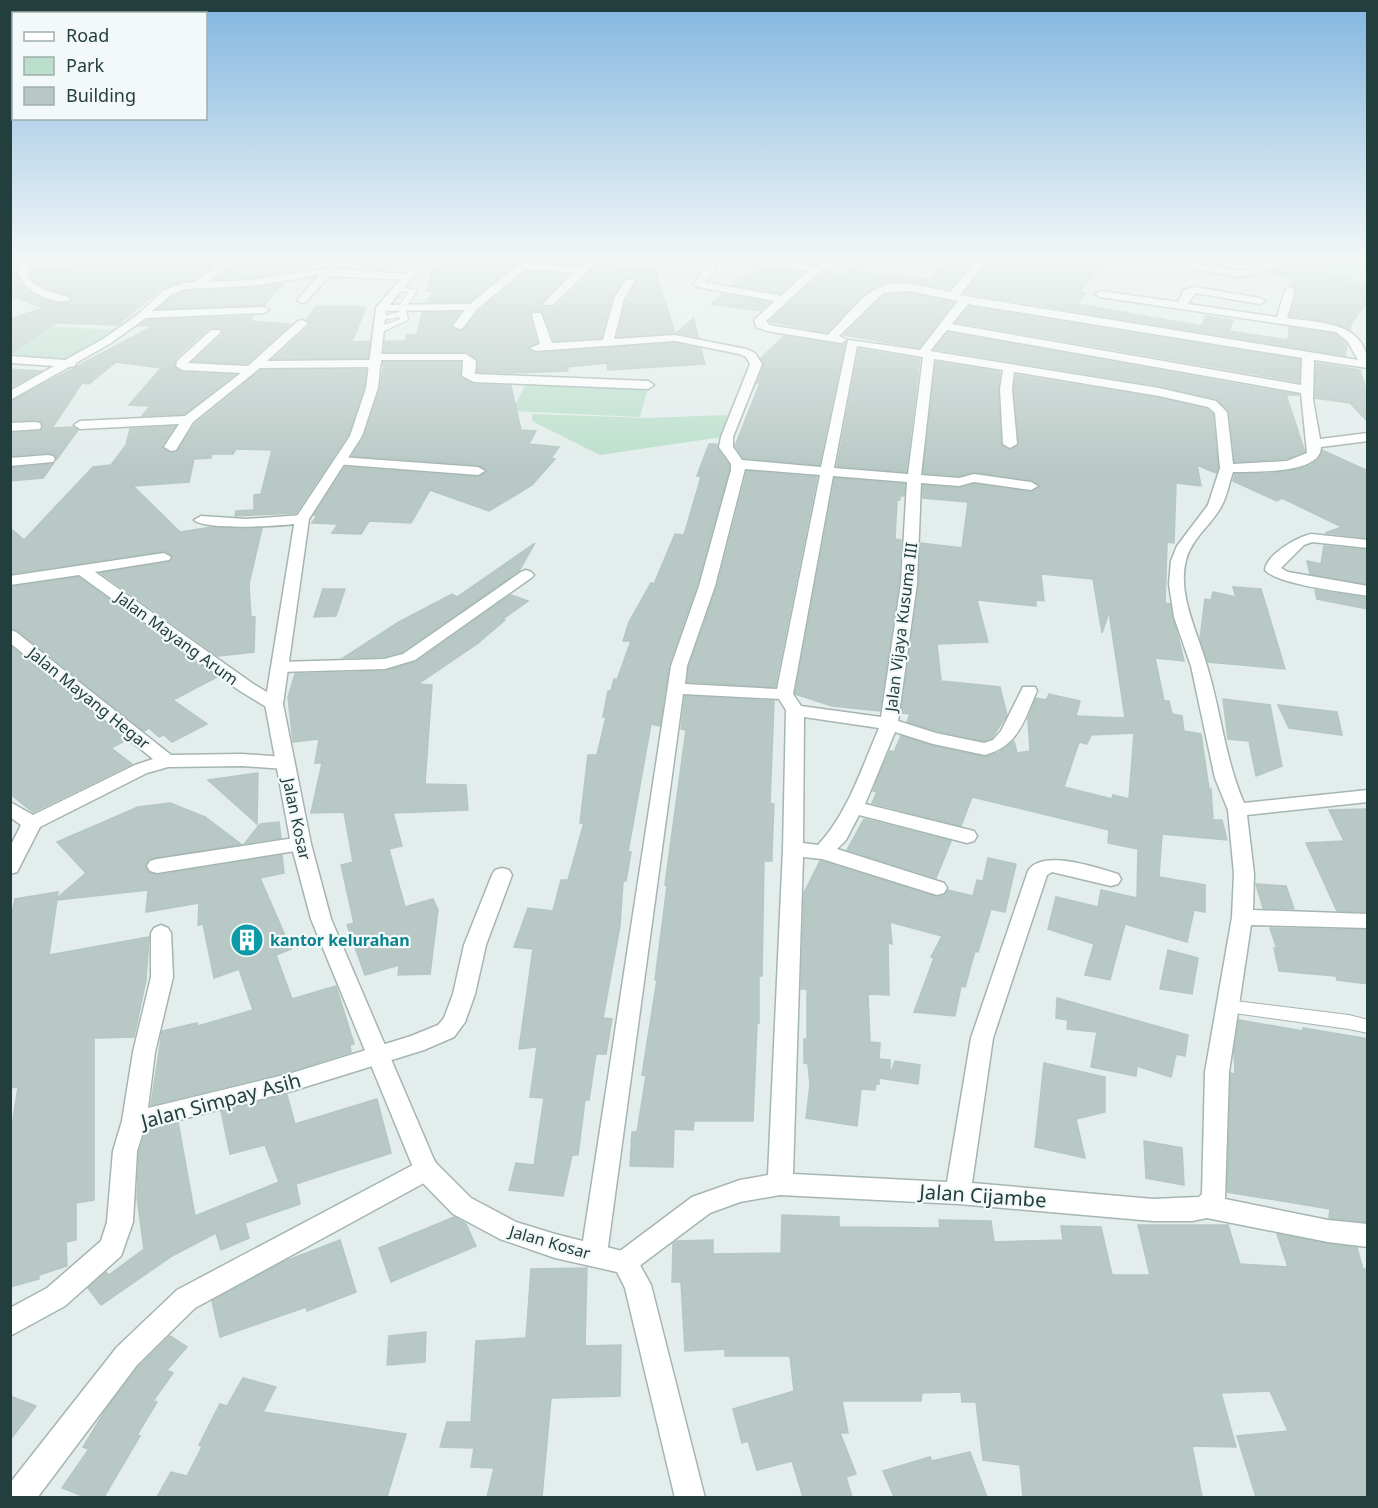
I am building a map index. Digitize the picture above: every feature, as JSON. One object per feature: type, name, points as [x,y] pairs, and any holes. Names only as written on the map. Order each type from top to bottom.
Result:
[{"type":"street","points":[[10,396],[70,364],[122,329]]},
{"type":"street","points":[[171,447],[188,420],[221,396],[295,329]]},
{"type":"street","name":"Jalan Kosar","points":[[379,329],[372,388],[356,436],[302,519],[274,704],[301,843],[321,919],[426,1170],[462,1206],[509,1232],[555,1246],[625,1262]]},
{"type":"street","points":[[539,329],[541,348],[675,339],[742,351],[751,355],[756,364],[727,436],[726,447],[738,464],[707,586],[679,666],[594,1254]]},
{"type":"street","points":[[608,342],[611,329]]},
{"type":"street","points":[[777,329],[1159,392],[1212,404],[1221,412],[1227,468],[1215,506],[1184,546],[1178,561],[1177,584],[1182,617],[1199,666],[1224,778],[1237,810],[1244,874],[1242,917],[1217,1072],[1214,1197],[1207,1207]]},
{"type":"street","points":[[831,338],[840,329]]},
{"type":"street","points":[[926,354],[942,329]]},
{"type":"street","points":[[963,329],[1307,390]]},
{"type":"street","points":[[1145,329],[1367,365]]},
{"type":"street","points":[[1341,329],[1352,334],[1367,365]]},
{"type":"street","points":[[214,332],[181,363],[182,366],[253,367],[466,357],[470,361],[468,376],[474,378],[648,385]]},
{"type":"street","points":[[780,1184],[793,849],[789,702],[852,342]]},
{"type":"street","name":"Jalan Vijaya Kusuma III","points":[[823,852],[839,835],[855,807],[889,724],[909,583],[914,479],[926,354]]},
{"type":"street","points":[[1227,468],[1289,465],[1309,461],[1314,454],[1314,444],[1307,390],[1308,356]]},
{"type":"street","points":[[10,359],[70,364]]},
{"type":"street","points":[[1009,368],[1006,389],[1010,444]]},
{"type":"street","points":[[80,425],[188,420]]},
{"type":"street","points":[[10,427],[35,426]]},
{"type":"street","points":[[1314,444],[1368,437]]},
{"type":"street","points":[[10,462],[48,459]]},
{"type":"street","points":[[340,460],[478,471]]},
{"type":"street","points":[[738,464],[963,482],[974,478],[1031,486]]},
{"type":"street","points":[[201,520],[246,523],[302,519]]},
{"type":"street","points":[[1368,544],[1311,538],[1304,540],[1273,565],[1273,570],[1284,576],[1368,591]]},
{"type":"street","points":[[10,581],[164,557]]},
{"type":"street","name":"Jalan Mayang Arum","points":[[82,570],[246,687],[274,704]]},
{"type":"street","points":[[279,667],[385,664],[409,657],[526,575]]},
{"type":"street","name":"Jalan Mayang Hegar","points":[[10,635],[167,761]]},
{"type":"street","points":[[676,689],[789,702],[889,724],[933,738],[985,749],[999,744],[1009,733],[1029,691]]},
{"type":"street","points":[[10,867],[32,824],[141,769],[167,761],[242,760],[285,763]]},
{"type":"street","points":[[1237,810],[1368,796]]},
{"type":"street","points":[[855,807],[967,836]]},
{"type":"street","points":[[10,808],[32,824]]},
{"type":"street","points":[[157,866],[301,843]]},
{"type":"street","points":[[793,849],[823,852],[937,888]]},
{"type":"street","points":[[958,1193],[982,1038],[1038,871],[1050,865],[1111,879]]},
{"type":"street","name":"Jalan Simpay Asih","points":[[10,1323],[56,1297],[112,1248],[120,1222],[125,1151],[134,1121],[292,1082],[435,1037],[446,1031],[454,1022],[464,994],[475,945],[502,875]]},
{"type":"street","points":[[1242,917],[1368,921]]},
{"type":"street","points":[[134,1121],[144,1052],[162,977],[161,933]]},
{"type":"street","points":[[18,1497],[127,1356],[186,1299],[426,1170]]},
{"type":"street","name":"Jalan Cijambe","points":[[625,1262],[701,1205],[740,1191],[780,1184],[958,1193],[1153,1210],[1191,1210],[1207,1207],[1328,1231],[1368,1236]]},
{"type":"street","points":[[625,1262],[638,1286],[690,1497]]},
{"type":"lane","points":[[1227,1006],[1349,1022],[1368,1027]]},
{"type":"green space","points":[[17,329],[120,330],[69,364],[11,360],[11,333]]},
{"type":"green space","points":[[526,384],[648,388],[640,417],[512,411]]},
{"type":"green space","points":[[532,414],[647,418],[726,415],[735,435],[600,455],[532,421]]},
{"type":"building","points":[[10,329],[47,329],[10,354]]},
{"type":"building","points":[[147,329],[207,329],[175,359],[174,367],[182,372],[235,375],[184,414],[142,416],[150,406],[129,405],[161,368],[116,362],[89,384],[82,383],[52,428],[74,427],[78,430],[57,459],[55,455],[48,453],[10,456],[10,433],[40,431],[43,427],[42,422],[35,420],[10,421],[10,402]]},
{"type":"building","points":[[220,329],[285,329],[247,364],[193,361],[223,334]]},
{"type":"building","points":[[305,329],[357,329],[352,342],[370,341],[368,358],[273,359]]},
{"type":"building","points":[[418,329],[533,329],[537,343],[529,346],[529,350],[536,353],[675,343],[701,349],[705,364],[608,370],[607,363],[567,367],[568,371],[477,372],[477,359],[466,352],[384,352],[385,341],[406,341],[406,335],[417,334]]},
{"type":"building","points":[[550,329],[603,329],[601,338],[554,341]]},
{"type":"building","points":[[619,329],[674,329],[675,333],[617,337]]},
{"type":"building","points":[[680,329],[696,329],[698,337],[676,333]]},
{"type":"building","points":[[809,329],[831,329],[827,333]]},
{"type":"building","points":[[849,329],[933,329],[919,348],[843,335]]},
{"type":"building","points":[[998,329],[1112,329],[1300,360],[1299,382]]},
{"type":"building","points":[[1184,329],[1230,329],[1288,340],[1289,329],[1335,334],[1347,345],[1345,356]]},
{"type":"building","points":[[948,332],[1299,395],[1286,395],[1305,452],[1287,459],[1235,462],[1229,412],[1216,399],[1160,386],[934,349]]},
{"type":"building","points":[[784,336],[845,344],[819,465],[743,458],[735,446],[760,383],[757,383],[764,365],[761,358]]},
{"type":"building","points":[[859,349],[920,359],[906,472],[837,466]]},
{"type":"building","points":[[384,362],[461,362],[460,376],[473,384],[511,386],[521,430],[536,431],[529,444],[559,447],[551,458],[555,459],[532,485],[489,511],[430,490],[411,523],[369,521],[361,534],[332,533],[338,524],[312,523],[317,515],[314,515],[345,467],[478,477],[487,472],[478,465],[352,456],[364,437],[380,389]]},
{"type":"building","points":[[936,362],[1000,372],[998,389],[1001,444],[1009,450],[1019,444],[1014,389],[1016,375],[1159,398],[1207,409],[1213,414],[1218,468],[1216,473],[1197,465],[1201,486],[1176,483],[1174,543],[1167,542],[1165,603],[1170,604],[1184,661],[1155,658],[1164,701],[1169,701],[1172,714],[1182,716],[1184,731],[1201,734],[1209,789],[1211,789],[1213,820],[1222,820],[1227,840],[1162,834],[1159,877],[1205,885],[1205,912],[1194,910],[1187,942],[1125,924],[1110,980],[1085,975],[1094,944],[1048,929],[1056,897],[1098,907],[1101,890],[1137,898],[1138,849],[1108,843],[1109,830],[972,797],[961,826],[872,803],[877,792],[873,791],[883,766],[890,751],[894,752],[901,736],[933,746],[985,757],[998,753],[1014,741],[1017,753],[1030,751],[1028,718],[1036,698],[1046,700],[1049,694],[1080,701],[1076,716],[1125,718],[1109,612],[1102,633],[1093,579],[1041,574],[1044,601],[1036,600],[1036,606],[977,600],[988,642],[937,644],[941,681],[1000,687],[1007,715],[992,738],[984,741],[907,722],[910,714],[901,713],[919,583],[921,543],[962,548],[968,502],[923,498],[923,485],[959,488],[974,484],[1031,492],[1040,487],[1031,480],[974,472],[959,476],[923,473]],"holes":[[[1134,733],[1129,799],[1113,795],[1112,799],[1064,787],[1079,742],[1087,744],[1091,735]]]},
{"type":"building","points":[[1316,363],[1360,370],[1368,396],[1368,422],[1350,403],[1315,398]]},
{"type":"building","points":[[10,369],[41,371],[10,388]]},
{"type":"building","points":[[366,369],[364,387],[348,435],[296,513],[235,516],[236,511],[254,510],[254,495],[261,494],[272,450],[236,449],[233,454],[212,454],[211,458],[194,459],[189,482],[133,486],[180,532],[212,527],[262,528],[249,584],[251,617],[255,617],[254,652],[218,656],[101,573],[169,562],[173,556],[165,551],[10,574],[10,528],[24,540],[93,467],[111,465],[126,445],[130,429],[175,426],[162,448],[170,453],[176,452],[195,424],[261,370]]},
{"type":"building","points":[[709,444],[717,444],[717,448],[729,465],[729,470],[697,585],[669,665],[660,726],[651,724],[628,852],[631,852],[626,881],[623,881],[620,926],[603,1018],[612,1019],[606,1054],[596,1054],[589,1100],[585,1100],[578,1155],[572,1155],[563,1196],[509,1190],[516,1163],[534,1165],[544,1098],[530,1097],[537,1047],[519,1049],[533,949],[514,947],[528,908],[553,911],[561,880],[568,880],[584,823],[580,823],[588,755],[597,755],[606,717],[603,717],[608,691],[611,691],[614,679],[617,680],[631,641],[623,641],[629,622],[651,583],[654,584],[675,534],[684,535],[701,477],[697,476]]},
{"type":"building","points":[[1322,450],[1368,471],[1368,538],[1325,533],[1342,527],[1282,498],[1277,501],[1233,481],[1235,474],[1270,473],[1311,465],[1319,458]]},
{"type":"building","points":[[53,464],[43,478],[10,481],[10,468]]},
{"type":"building","points":[[747,471],[817,477],[775,687],[687,682],[689,666],[717,587]]},
{"type":"building","points":[[835,478],[905,484],[904,496],[900,496],[900,500],[897,500],[895,539],[901,540],[899,583],[880,711],[832,706],[795,694]]},
{"type":"building","points":[[535,543],[519,571],[402,652],[384,657],[343,658],[399,622],[452,594],[457,597]]},
{"type":"building","points":[[1324,546],[1368,550],[1368,584],[1310,574],[1307,561],[1321,564]]},
{"type":"building","points":[[78,577],[217,677],[173,700],[207,724],[172,742],[164,735],[159,737],[149,728],[144,731],[17,630],[10,628],[10,587]]},
{"type":"building","points":[[1233,587],[1261,589],[1285,669],[1208,662],[1200,639],[1205,599],[1211,600],[1213,592],[1236,597]]},
{"type":"building","points":[[323,589],[345,589],[336,616],[314,617]]},
{"type":"building","points":[[1315,590],[1368,598],[1368,609],[1317,599]]},
{"type":"building","points":[[511,595],[528,601],[503,619],[505,620],[477,644],[418,684],[432,685],[425,784],[466,785],[468,810],[393,813],[402,846],[389,849],[405,907],[433,899],[438,910],[430,974],[398,975],[399,965],[365,975],[347,925],[354,923],[341,865],[353,862],[344,812],[311,813],[322,763],[315,763],[319,739],[293,742],[288,697],[295,674],[385,671],[416,662]]},
{"type":"building","points":[[10,646],[126,740],[111,748],[132,764],[33,812],[10,794]]},
{"type":"building","points":[[685,696],[774,701],[770,803],[774,804],[772,861],[764,861],[762,976],[759,976],[759,1023],[757,1023],[753,1121],[694,1121],[693,1130],[674,1129],[673,1167],[630,1166],[632,1132],[637,1132],[646,1076],[642,1075],[657,980],[655,980],[667,886],[665,885],[686,730],[681,729]]},
{"type":"building","points":[[1223,699],[1270,705],[1282,766],[1256,776],[1249,741],[1228,739]]},
{"type":"building","points":[[1278,705],[1337,712],[1342,735],[1289,728]]},
{"type":"building","points":[[258,773],[257,824],[208,780]]},
{"type":"building","points":[[170,803],[205,817],[241,844],[149,859],[145,865],[148,872],[157,875],[282,855],[284,873],[260,878],[291,949],[276,955],[292,999],[336,986],[354,1044],[350,1045],[351,1052],[291,1071],[151,1105],[162,1031],[197,1023],[198,1026],[253,1010],[239,969],[214,978],[203,924],[198,925],[199,903],[146,912],[148,890],[57,900],[49,955],[149,937],[146,980],[134,1037],[94,1038],[94,1200],[76,1203],[76,1240],[66,1242],[67,1266],[39,1275],[39,1279],[10,1287],[10,1139],[18,1087],[10,1088],[10,923],[15,899],[58,892],[57,898],[86,873],[57,842],[138,807]]},
{"type":"building","points":[[1368,809],[1368,912],[1337,911],[1306,843],[1344,841],[1329,810]]},
{"type":"building","points":[[864,819],[951,841],[936,878],[847,850]]},
{"type":"building","points":[[279,822],[281,838],[245,843],[260,824]]},
{"type":"building","points":[[988,858],[1016,864],[1005,912],[991,909],[978,952],[975,951],[965,987],[961,986],[955,1016],[914,1012],[934,958],[931,957],[942,936],[890,922],[892,944],[888,943],[889,995],[868,994],[870,1042],[880,1043],[879,1059],[890,1060],[890,1075],[895,1061],[920,1065],[918,1084],[879,1078],[879,1084],[876,1084],[875,1090],[861,1089],[857,1126],[806,1118],[810,1085],[808,1064],[804,1063],[804,1039],[807,1039],[807,989],[801,989],[804,893],[820,861],[938,897],[945,895],[948,890],[973,896],[977,880],[983,881]]},
{"type":"building","points":[[1256,884],[1286,886],[1294,909],[1263,908]]},
{"type":"building","points":[[1270,928],[1368,930],[1368,984],[1337,980],[1336,976],[1279,971],[1274,948],[1277,949]]},
{"type":"building","points":[[1168,950],[1198,958],[1192,994],[1160,989]]},
{"type":"building","points":[[1057,998],[1188,1035],[1185,1056],[1176,1054],[1171,1077],[1137,1066],[1136,1076],[1091,1067],[1097,1032],[1067,1029],[1068,1020],[1056,1018]]},
{"type":"building","points":[[1239,1020],[1368,1039],[1368,1222],[1329,1218],[1330,1209],[1227,1192],[1231,1073],[1235,1074],[1234,1052]]},
{"type":"building","points":[[1044,1063],[1105,1077],[1105,1112],[1076,1119],[1085,1158],[1035,1147]]},
{"type":"building","points":[[287,1095],[295,1124],[377,1099],[391,1153],[296,1184],[300,1204],[245,1223],[249,1238],[221,1250],[216,1233],[172,1256],[101,1305],[88,1288],[106,1272],[109,1275],[144,1249],[137,1197],[139,1151],[146,1131],[178,1122],[195,1216],[279,1182],[265,1145],[230,1154],[221,1111]]},
{"type":"building","points":[[1144,1141],[1182,1148],[1184,1185],[1146,1178]]},
{"type":"building","points":[[782,1215],[839,1217],[839,1227],[940,1228],[939,1220],[991,1221],[994,1242],[1063,1240],[1061,1226],[1101,1227],[1112,1275],[1150,1275],[1138,1225],[1228,1225],[1240,1264],[1288,1267],[1277,1234],[1357,1248],[1363,1269],[1368,1269],[1368,1497],[1256,1497],[1237,1436],[1288,1431],[1270,1391],[1221,1393],[1236,1447],[1192,1446],[1202,1497],[1023,1497],[1020,1465],[983,1460],[976,1402],[962,1402],[961,1392],[922,1393],[921,1401],[842,1401],[848,1433],[840,1433],[856,1474],[846,1477],[852,1497],[803,1497],[792,1461],[757,1470],[748,1441],[742,1443],[733,1409],[794,1391],[790,1356],[725,1356],[725,1349],[685,1351],[681,1282],[672,1282],[673,1244],[677,1241],[713,1240],[713,1254],[781,1253]]},
{"type":"building","points":[[454,1217],[466,1224],[476,1246],[391,1282],[379,1248]]},
{"type":"building","points":[[340,1240],[356,1292],[307,1311],[306,1307],[220,1337],[212,1301],[283,1262]]},
{"type":"building","points":[[587,1268],[585,1346],[621,1345],[620,1396],[551,1398],[542,1497],[487,1497],[494,1468],[471,1467],[474,1448],[440,1447],[447,1422],[471,1422],[476,1341],[526,1338],[531,1269]]},
{"type":"building","points":[[426,1332],[425,1362],[387,1365],[389,1336]]},
{"type":"building","points":[[170,1336],[187,1347],[167,1370],[173,1373],[153,1401],[157,1402],[137,1435],[140,1436],[104,1497],[85,1497],[62,1488],[89,1449],[83,1447],[105,1411],[139,1366]]},
{"type":"building","points":[[243,1378],[276,1387],[263,1412],[406,1434],[387,1497],[157,1497],[171,1472],[187,1476],[202,1447],[199,1445],[220,1404],[227,1406]]},
{"type":"building","points":[[10,1396],[36,1406],[10,1440]]},
{"type":"building","points":[[970,1452],[987,1497],[894,1497],[883,1471],[930,1457],[932,1461]]},
{"type":"place","name":"kantor kelurahan","points":[[247,940]]}]
